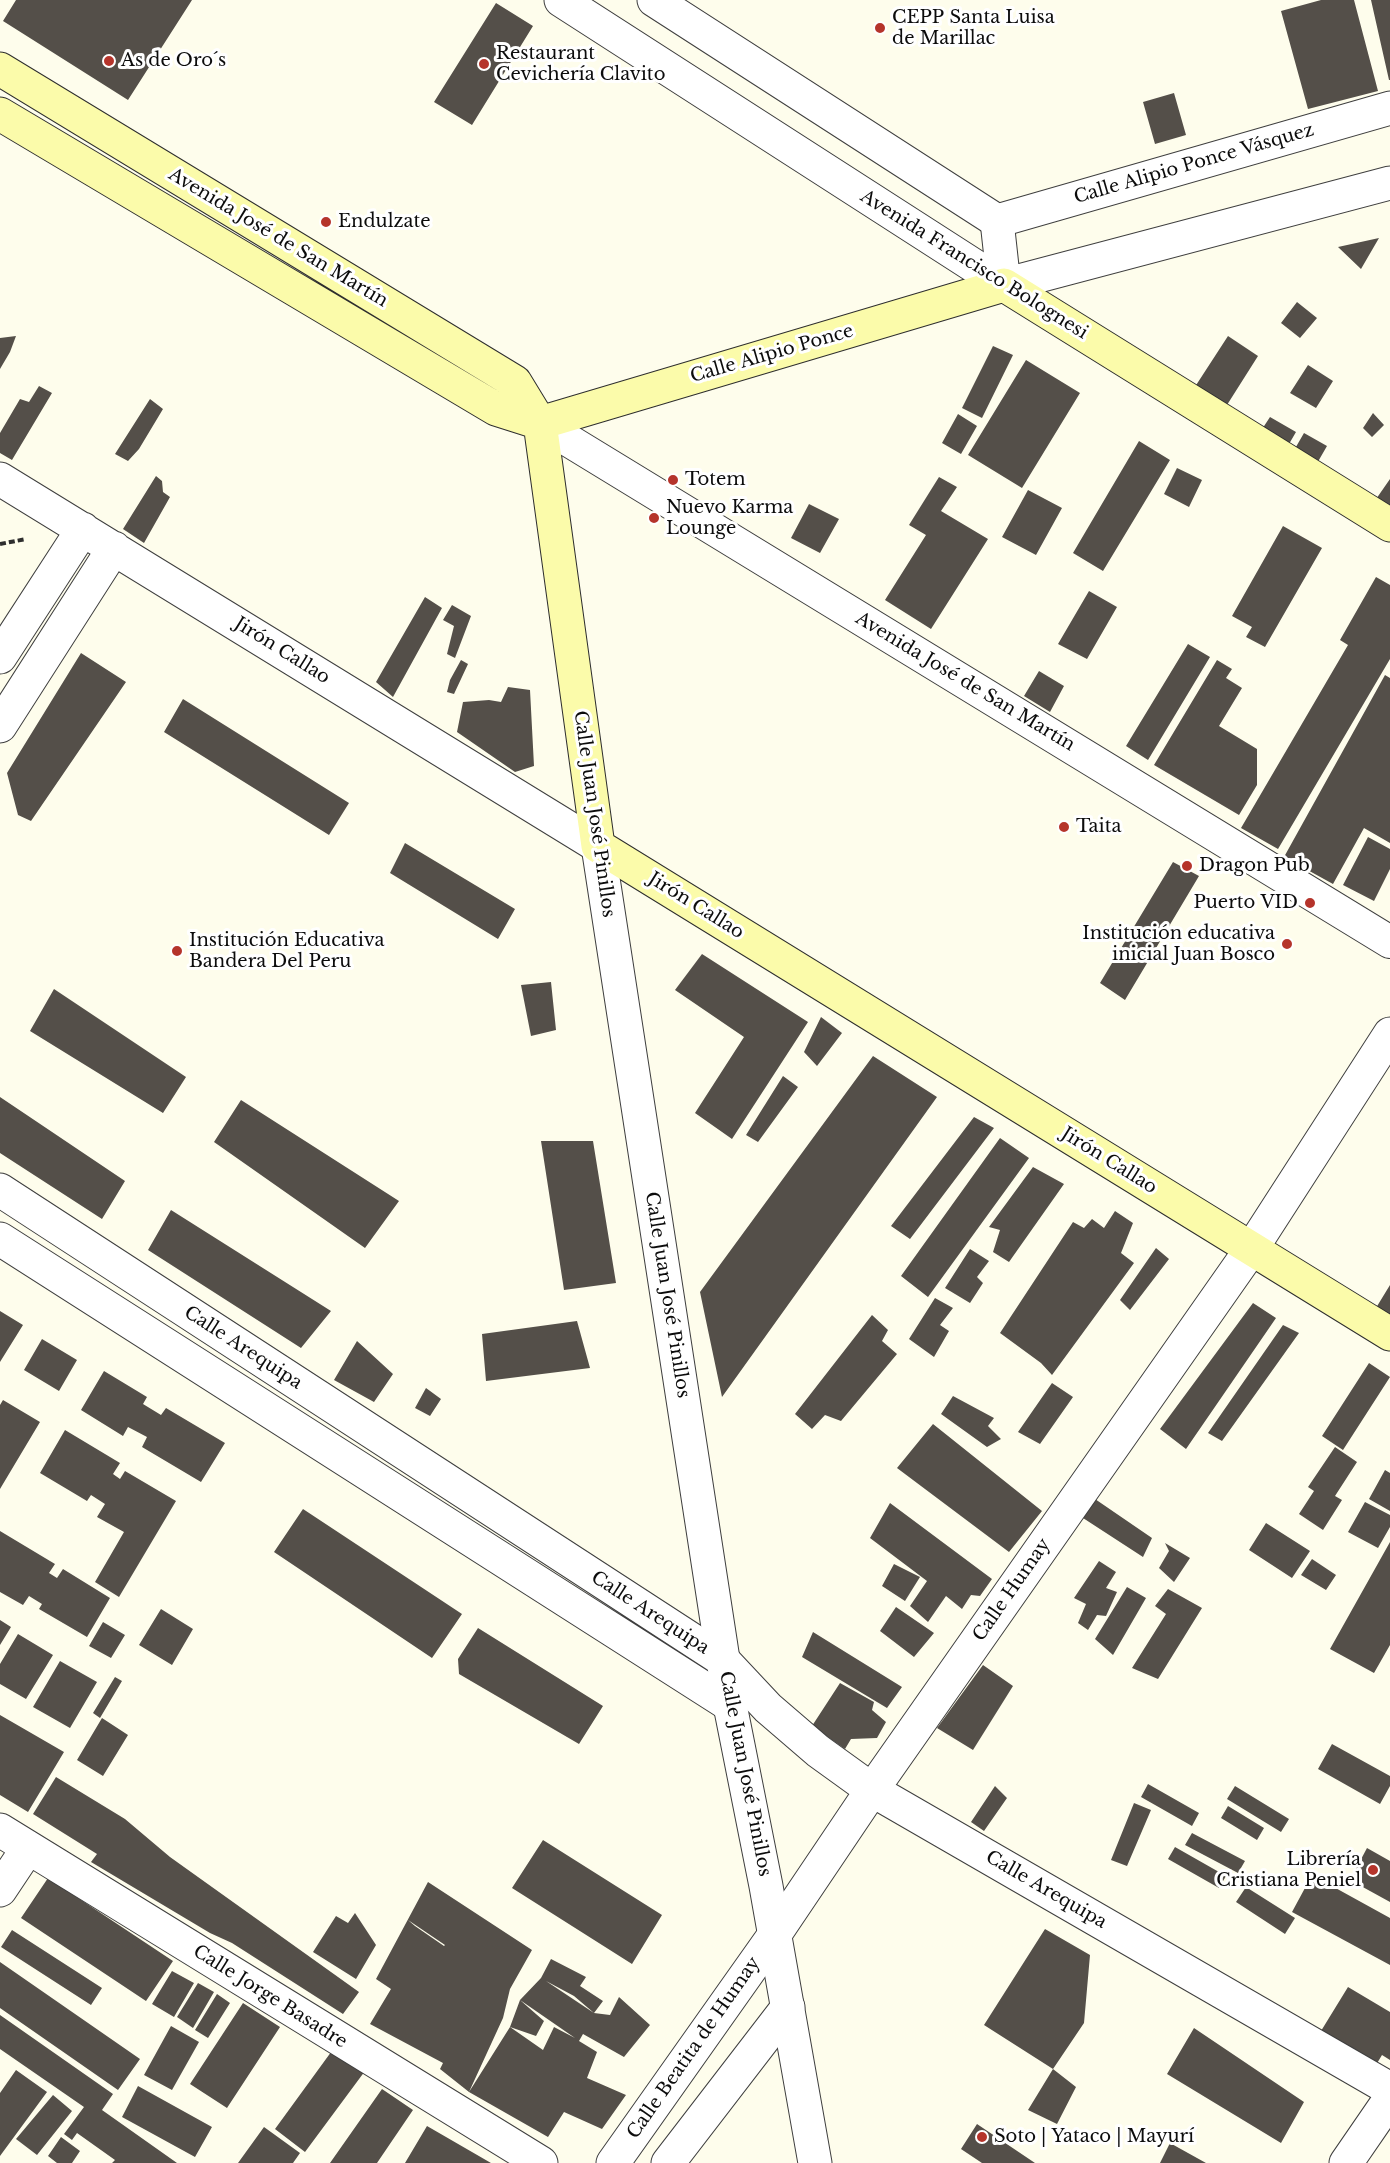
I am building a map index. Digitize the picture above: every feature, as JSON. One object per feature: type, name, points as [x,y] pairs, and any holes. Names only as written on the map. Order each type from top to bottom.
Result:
[{"type":"main road","name":"Avenida José de San Martín","points":[[0,69],[514,382],[540,423]]},
{"type":"main road","name":"Avenida José de San Martín","points":[[0,114],[496,409],[540,423]]},
{"type":"main road","name":"Calle Alipio Ponce","points":[[540,423],[1005,285]]},
{"type":"main road","name":"Avenida Francisco Bolognesi","points":[[1005,285],[1390,525]]},
{"type":"main road","name":"Calle Juan José Pinillos","points":[[540,423],[598,846]]},
{"type":"main road","name":"Jirón Callao","points":[[598,846],[1390,1334]]},
{"type":"street","name":"Avenida Francisco Bolognesi","points":[[561,0],[1005,285]]},
{"type":"street","points":[[654,0],[997,221],[1005,285],[1390,183]]},
{"type":"street","points":[[766,132],[793,89]]},
{"type":"street","name":"Calle Alipio Ponce Vásquez","points":[[997,221],[1390,108]]},
{"type":"street","name":"Avenida José de San Martín","points":[[540,423],[1390,942]]},
{"type":"street","name":"Jirón Callao","points":[[0,479],[598,846]]},
{"type":"street","points":[[0,657],[83,529]]},
{"type":"street","points":[[0,726],[114,548]]},
{"type":"street","name":"Calle Juan José Pinillos","points":[[598,846],[730,1705],[775,1934],[815,2163]]},
{"type":"street","name":"Calle Humay","points":[[775,1934],[872,1790],[1252,1248],[1390,1035]]},
{"type":"street","name":"Calle Arequipa","points":[[0,1190],[723,1660],[768,1708],[818,1751],[872,1790],[1390,2089]]},
{"type":"street","name":"Calle Arequipa","points":[[0,1239],[730,1705]]},
{"type":"street","points":[[0,1890],[7,1835]]},
{"type":"street","name":"Calle Jorge Basadre","points":[[7,1835],[541,2163]]},
{"type":"street","name":"Calle Beatita de Humay","points":[[613,2163],[775,1934]]},
{"type":"street","points":[[668,2163],[788,2007]]},
{"type":"street","points":[[1346,2163],[1390,2099]]},
{"type":"path","points":[[0,544],[32,538]]},
{"type":"building","name":"As de Oro´s","points":[[16,0],[192,0],[128,100],[3,21]]},
{"type":"building","points":[[1321,0],[1354,0],[1378,91],[1308,109],[1281,11]]},
{"type":"building","points":[[1371,0],[1390,0],[1390,80],[1389,80]]},
{"type":"building","name":"Restaurant Cevichería Clavito","points":[[496,3],[533,26],[472,125],[434,102]]},
{"type":"building","points":[[1174,93],[1186,135],[1155,144],[1143,102]]},
{"type":"building","points":[[1379,238],[1361,269],[1338,247]]},
{"type":"building","points":[[1297,302],[1317,318],[1300,338],[1281,323]]},
{"type":"building","points":[[16,336],[10,352],[0,369],[0,338]]},
{"type":"building","points":[[1228,336],[1258,356],[1220,416],[1189,396]]},
{"type":"building","points":[[993,346],[1013,355],[982,418],[962,408]]},
{"type":"building","points":[[1026,360],[1080,393],[1022,488],[968,455]]},
{"type":"building","points":[[1308,365],[1333,381],[1316,408],[1290,393]]},
{"type":"building","points":[[39,386],[52,393],[12,460],[0,453],[0,433],[20,399],[29,402]]},
{"type":"building","points":[[150,399],[163,409],[139,449],[128,461],[115,454]]},
{"type":"building","points":[[1373,413],[1384,425],[1372,437],[1363,428]]},
{"type":"building","points":[[958,414],[977,426],[961,454],[942,443]]},
{"type":"building","points":[[1270,417],[1296,432],[1282,456],[1255,440]]},
{"type":"building","points":[[1304,433],[1327,446],[1312,472],[1289,459]]},
{"type":"building","points":[[1139,441],[1170,460],[1103,571],[1073,553]]},
{"type":"building","points":[[1177,468],[1202,480],[1189,507],[1164,494]]},
{"type":"building","points":[[156,476],[162,481],[163,492],[170,497],[144,543],[123,529]]},
{"type":"building","points":[[939,477],[957,487],[941,511],[988,539],[931,629],[885,600],[926,535],[909,525]]},
{"type":"building","points":[[1390,479],[1390,512],[1374,502]]},
{"type":"building","points":[[1028,490],[1062,508],[1036,555],[1002,537]]},
{"type":"building","points":[[809,504],[839,519],[820,553],[791,538]]},
{"type":"building","points":[[1283,526],[1322,548],[1265,647],[1246,637],[1252,627],[1232,616]]},
{"type":"building","points":[[1376,577],[1390,585],[1390,659],[1278,849],[1241,828],[1348,645],[1340,640]]},
{"type":"building","points":[[1089,591],[1117,607],[1087,659],[1058,644]]},
{"type":"building","points":[[425,597],[442,608],[393,697],[376,682]]},
{"type":"building","points":[[452,605],[471,616],[455,658],[447,654],[454,626],[443,620]]},
{"type":"building","points":[[1188,644],[1210,657],[1148,760],[1126,746]]},
{"type":"building","points":[[81,653],[126,682],[31,821],[18,815],[7,773]]},
{"type":"building","points":[[461,660],[468,664],[454,694],[447,692],[450,680]]},
{"type":"building","points":[[1217,660],[1232,669],[1226,678],[1242,688],[1219,726],[1257,749],[1257,785],[1239,815],[1154,765]]},
{"type":"building","points":[[1039,671],[1064,686],[1050,712],[1024,696]]},
{"type":"building","points":[[1385,675],[1390,678],[1390,843],[1364,828],[1333,884],[1284,857]]},
{"type":"building","points":[[508,687],[530,690],[534,766],[515,772],[457,732],[463,702],[489,700],[501,702]]},
{"type":"building","points":[[183,699],[349,803],[329,835],[164,732]]},
{"type":"building","points":[[1368,837],[1390,849],[1390,869],[1374,901],[1343,885]]},
{"type":"building","points":[[405,843],[515,909],[498,939],[390,873]]},
{"type":"building","points":[[1173,862],[1199,876],[1125,1000],[1100,983]]},
{"type":"building","points":[[702,954],[808,1022],[732,1139],[695,1113],[744,1037],[675,990]]},
{"type":"building","points":[[551,982],[556,1030],[531,1036],[521,985]]},
{"type":"building","points":[[54,989],[186,1077],[163,1113],[30,1031]]},
{"type":"building","points":[[821,1017],[842,1033],[817,1066],[804,1052]]},
{"type":"building","points":[[873,1056],[937,1097],[722,1397],[700,1292]]},
{"type":"building","points":[[783,1076],[798,1087],[758,1142],[746,1135]]},
{"type":"building","points":[[0,1097],[125,1181],[102,1219],[0,1153]]},
{"type":"building","points":[[241,1100],[399,1201],[365,1248],[214,1142]]},
{"type":"building","points":[[974,1117],[994,1128],[910,1239],[891,1226]]},
{"type":"building","points":[[1000,1138],[1029,1158],[928,1297],[901,1276]]},
{"type":"building","points":[[541,1141],[593,1141],[616,1283],[564,1290]]},
{"type":"building","points":[[1033,1167],[1064,1184],[1009,1262],[993,1252],[1000,1230],[989,1227]]},
{"type":"building","points":[[171,1210],[331,1311],[301,1348],[148,1250]]},
{"type":"building","points":[[1115,1211],[1133,1223],[1121,1253],[1134,1263],[1052,1375],[1041,1363],[1000,1333],[1073,1222],[1084,1228],[1092,1219],[1104,1228]]},
{"type":"building","points":[[1156,1248],[1169,1259],[1130,1310],[1120,1300]]},
{"type":"building","points":[[970,1249],[989,1261],[977,1277],[983,1283],[970,1303],[945,1288]]},
{"type":"building","points":[[1390,1285],[1390,1335],[1368,1321]]},
{"type":"building","points":[[935,1298],[953,1308],[940,1325],[949,1331],[934,1357],[909,1339]]},
{"type":"building","points":[[1253,1303],[1276,1318],[1186,1449],[1160,1429]]},
{"type":"building","points":[[0,1311],[23,1325],[0,1362]]},
{"type":"building","points":[[872,1315],[888,1330],[882,1341],[897,1354],[841,1421],[825,1415],[812,1429],[795,1414]]},
{"type":"building","points":[[577,1321],[590,1368],[486,1381],[482,1334]]},
{"type":"building","points":[[1283,1325],[1299,1333],[1222,1441],[1208,1433]]},
{"type":"building","points":[[42,1339],[77,1360],[59,1391],[24,1370]]},
{"type":"building","points":[[357,1341],[393,1374],[374,1402],[334,1380]]},
{"type":"building","points":[[1369,1363],[1390,1377],[1343,1450],[1322,1436]]},
{"type":"building","points":[[104,1371],[147,1397],[143,1404],[161,1415],[166,1408],[225,1443],[201,1482],[142,1447],[147,1437],[128,1427],[123,1436],[81,1410]]},
{"type":"building","points":[[1052,1383],[1073,1397],[1040,1444],[1018,1432]]},
{"type":"building","points":[[426,1388],[441,1399],[430,1416],[415,1408]]},
{"type":"building","points":[[953,1396],[994,1418],[988,1426],[1001,1439],[987,1447],[941,1414]]},
{"type":"building","points":[[3,1400],[40,1422],[0,1489],[0,1405]]},
{"type":"building","points":[[933,1424],[1042,1511],[1009,1552],[897,1468]]},
{"type":"building","points":[[65,1430],[120,1463],[113,1474],[120,1479],[125,1471],[176,1501],[119,1597],[95,1582],[124,1532],[97,1517],[105,1504],[91,1495],[87,1501],[40,1473]]},
{"type":"building","points":[[1335,1447],[1357,1462],[1335,1496],[1342,1500],[1323,1530],[1299,1514],[1314,1491],[1308,1487]]},
{"type":"building","points":[[1385,1470],[1390,1473],[1390,1511],[1369,1499]]},
{"type":"building","points":[[1095,1499],[1152,1538],[1143,1557],[1083,1518]]},
{"type":"building","points":[[1365,1502],[1390,1515],[1390,1527],[1378,1548],[1348,1532]]},
{"type":"building","points":[[890,1503],[992,1579],[980,1596],[971,1595],[962,1609],[946,1596],[928,1622],[910,1606],[927,1581],[870,1538]]},
{"type":"building","points":[[303,1509],[462,1614],[432,1658],[274,1552]]},
{"type":"building","points":[[1266,1523],[1310,1551],[1292,1578],[1249,1550]]},
{"type":"building","points":[[0,1531],[55,1564],[49,1573],[57,1578],[63,1569],[110,1598],[87,1637],[39,1609],[42,1604],[29,1596],[23,1605],[0,1592]]},
{"type":"building","points":[[1390,1542],[1390,1645],[1374,1673],[1330,1649]]},
{"type":"building","points":[[1165,1543],[1190,1558],[1174,1582],[1159,1568],[1169,1551]]},
{"type":"building","points":[[1312,1559],[1336,1575],[1326,1590],[1301,1575]]},
{"type":"building","points":[[1099,1561],[1116,1572],[1106,1588],[1117,1592],[1106,1616],[1097,1615],[1088,1630],[1078,1623],[1086,1604],[1074,1598]]},
{"type":"building","points":[[894,1564],[920,1577],[905,1601],[882,1586]]},
{"type":"building","points":[[1127,1587],[1146,1598],[1113,1655],[1095,1639]]},
{"type":"building","points":[[1168,1589],[1202,1608],[1158,1679],[1132,1668],[1166,1614],[1155,1606]]},
{"type":"building","points":[[896,1607],[934,1633],[914,1657],[880,1631]]},
{"type":"building","points":[[161,1609],[193,1629],[172,1665],[139,1645]]},
{"type":"building","points":[[0,1620],[11,1627],[0,1645]]},
{"type":"building","points":[[103,1622],[125,1635],[111,1658],[89,1646]]},
{"type":"building","points":[[478,1628],[603,1706],[579,1744],[459,1674],[458,1659]]},
{"type":"building","points":[[813,1632],[902,1687],[887,1708],[802,1657]]},
{"type":"building","points":[[18,1634],[53,1655],[26,1699],[0,1684],[0,1664]]},
{"type":"building","points":[[60,1661],[97,1682],[70,1728],[33,1707]]},
{"type":"building","points":[[983,1665],[1013,1686],[973,1750],[937,1728]]},
{"type":"building","points":[[115,1677],[122,1681],[100,1718],[93,1713]]},
{"type":"building","points":[[840,1683],[874,1702],[872,1710],[886,1722],[877,1738],[851,1739],[845,1749],[812,1726]]},
{"type":"building","points":[[0,1715],[64,1752],[28,1812],[0,1795]]},
{"type":"building","points":[[102,1718],[128,1735],[103,1776],[77,1760]]},
{"type":"building","points":[[1332,1744],[1390,1776],[1390,1786],[1380,1804],[1318,1769]]},
{"type":"building","points":[[56,1777],[125,1819],[170,1857],[359,1992],[343,2014],[232,1943],[210,1933],[91,1862],[97,1854],[33,1814]]},
{"type":"building","points":[[1148,1784],[1199,1813],[1192,1826],[1141,1797]]},
{"type":"building","points":[[995,1786],[1007,1798],[984,1831],[971,1822]]},
{"type":"building","points":[[1235,1786],[1289,1819],[1281,1832],[1227,1799]]},
{"type":"building","points":[[1134,1803],[1151,1810],[1127,1866],[1111,1860]]},
{"type":"building","points":[[1228,1806],[1264,1828],[1257,1840],[1221,1818]]},
{"type":"building","points":[[1192,1833],[1245,1861],[1238,1873],[1185,1845]]},
{"type":"building","points":[[543,1840],[662,1915],[632,1964],[512,1888]]},
{"type":"building","points":[[1175,1847],[1226,1876],[1219,1888],[1168,1859]]},
{"type":"building","name":"Librería Cristiana Peniel","points":[[1367,1848],[1390,1861],[1390,1902],[1350,1880]]},
{"type":"building","points":[[1312,1875],[1390,1918],[1390,1965],[1292,1912]]},
{"type":"building","points":[[48,1878],[173,1961],[146,2001],[21,1918]]},
{"type":"building","points":[[428,1882],[532,1950],[510,1989],[503,2018],[469,2092],[440,2069],[443,2063],[370,2024],[391,1989],[376,1979]],"holes":[[[408,1920],[445,1945],[444,1946]]]},
{"type":"building","points":[[1246,1887],[1295,1918],[1285,1934],[1236,1902]]},
{"type":"building","points":[[355,1913],[376,1945],[356,1979],[313,1952],[336,1916],[348,1923]]},
{"type":"building","points":[[1045,1929],[1090,1955],[1084,2023],[1053,2069],[984,2025]]},
{"type":"building","points":[[12,1930],[102,1988],[91,2005],[1,1947]]},
{"type":"building","points":[[551,1959],[586,1977],[580,1986],[603,2001],[594,2013],[610,2015],[619,1997],[650,2025],[624,2057],[583,2034],[579,2041],[597,2052],[587,2078],[626,2095],[602,2129],[564,2112],[548,2137],[469,2092],[510,2027],[543,2050],[554,2027],[575,2038],[520,2000],[541,1978]],"holes":[[[546,1981],[574,1996],[594,2013]]]},
{"type":"building","points":[[0,1962],[140,2059],[118,2090],[0,2008]]},
{"type":"building","points":[[172,1971],[194,1983],[174,2017],[152,2004]]},
{"type":"building","points":[[198,1983],[214,1992],[193,2028],[177,2017]]},
{"type":"building","points":[[1348,1987],[1390,2012],[1390,2060],[1382,2055],[1373,2070],[1321,2031]]},
{"type":"building","points":[[217,1994],[230,2003],[208,2038],[195,2030]]},
{"type":"building","points":[[520,2000],[544,2021],[536,2036],[510,2027]]},
{"type":"building","points":[[243,2003],[280,2027],[227,2108],[190,2084]]},
{"type":"building","points":[[0,2015],[113,2094],[102,2110],[177,2163],[112,2163],[115,2160],[77,2133],[72,2140],[64,2134],[84,2107],[0,2049]]},
{"type":"building","points":[[171,2026],[199,2042],[172,2090],[144,2075]]},
{"type":"building","points":[[1194,2028],[1304,2102],[1281,2143],[1167,2074]]},
{"type":"building","points":[[334,2048],[365,2071],[305,2152],[275,2129]]},
{"type":"building","points":[[1053,2069],[1076,2087],[1057,2124],[1028,2110]]},
{"type":"building","points":[[16,2070],[47,2092],[0,2156],[0,2093]]},
{"type":"building","points":[[138,2086],[212,2127],[195,2157],[122,2117]]},
{"type":"building","points":[[382,2089],[413,2110],[377,2163],[330,2163]]},
{"type":"building","points":[[53,2095],[72,2111],[37,2155],[16,2139]]},
{"type":"building","name":"Soto | Yataco | Mayurí","points":[[977,2124],[1035,2163],[982,2163],[961,2149]]},
{"type":"building","points":[[427,2126],[491,2163],[405,2163]]},
{"type":"building","points":[[264,2127],[300,2153],[293,2163],[238,2163]]},
{"type":"building","points":[[61,2137],[80,2151],[72,2163],[57,2163],[48,2156]]},
{"type":"building","points":[[1170,2143],[1206,2163],[1160,2163]]},
{"type":"place","name":"CEPP Santa Luisa de Marillac","points":[[880,28]]},
{"type":"place","name":"As de Oro´s","points":[[109,61]]},
{"type":"place","name":"Restaurant Cevichería Clavito","points":[[484,64]]},
{"type":"place","name":"Endulzate","points":[[326,222]]},
{"type":"place","name":"Totem","points":[[673,480]]},
{"type":"place","name":"Nuevo Karma Lounge","points":[[654,518]]},
{"type":"place","name":"Taita","points":[[1064,827]]},
{"type":"place","name":"Dragon Pub","points":[[1187,866]]},
{"type":"place","name":"Puerto VID","points":[[1310,903]]},
{"type":"place","name":"Institución educativa inicial Juan Bosco","points":[[1287,944]]},
{"type":"place","name":"Institución Educativa Bandera Del Peru","points":[[177,951]]},
{"type":"place","name":"Librería Cristiana Peniel","points":[[1373,1870]]},
{"type":"place","name":"Soto | Yataco | Mayurí","points":[[982,2137]]}]
